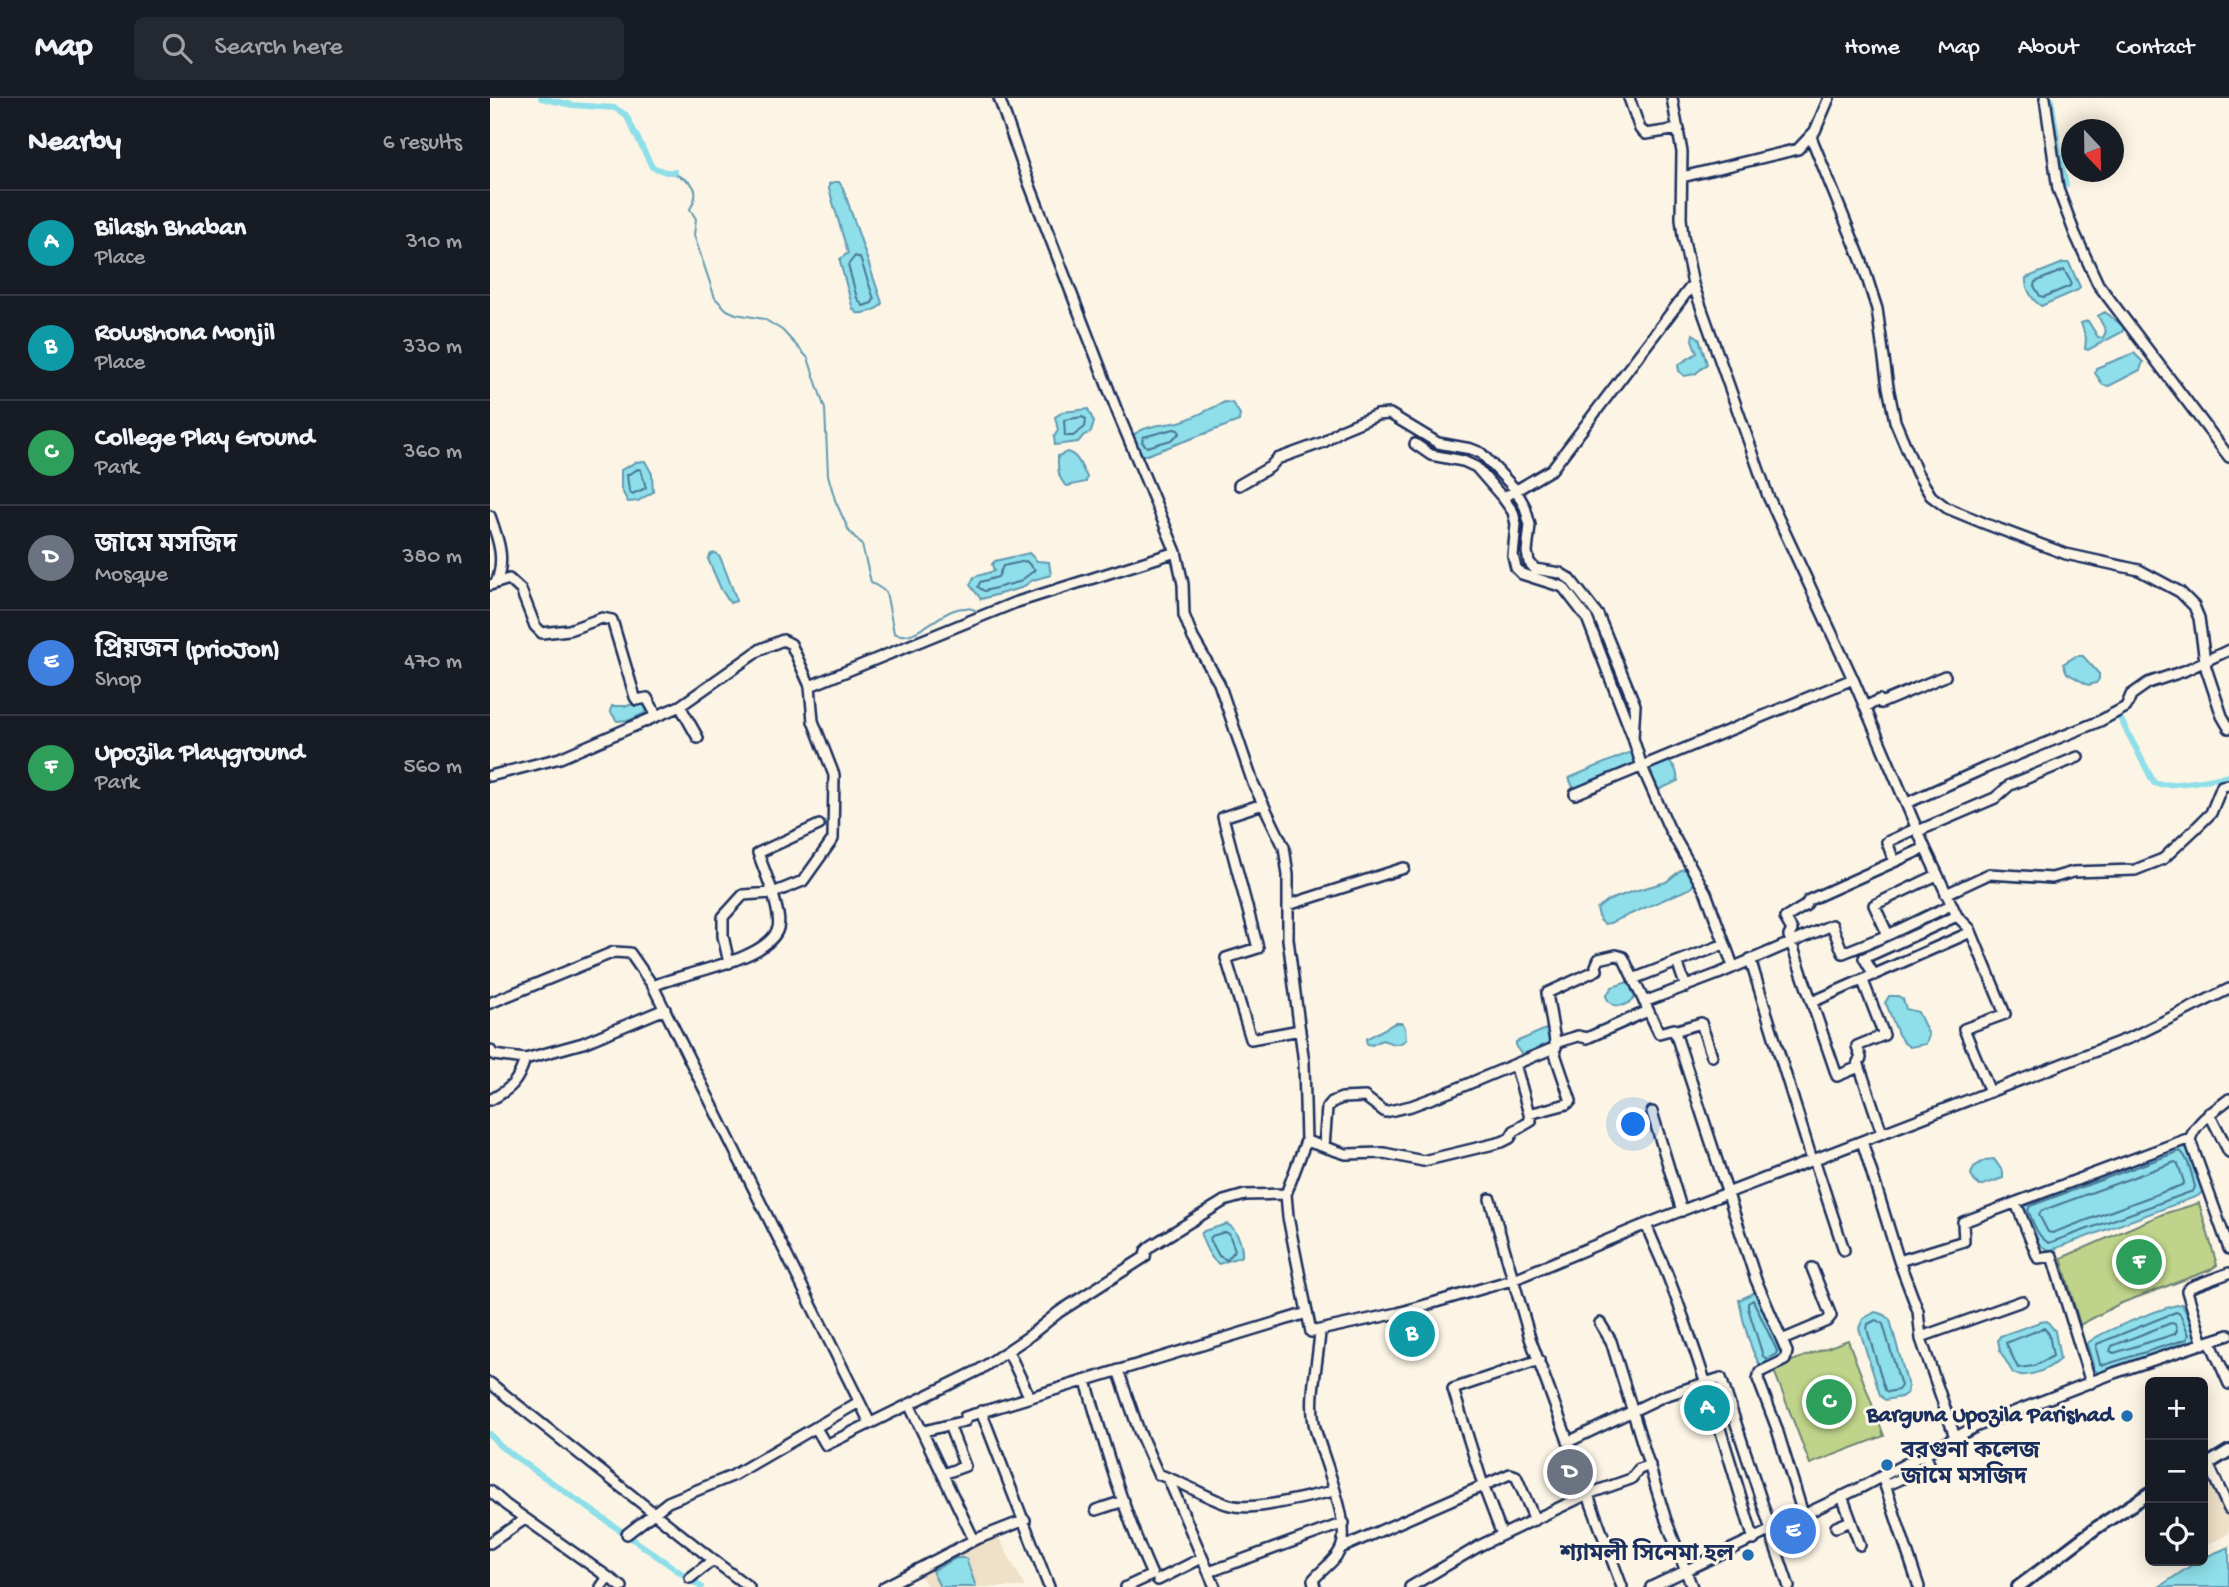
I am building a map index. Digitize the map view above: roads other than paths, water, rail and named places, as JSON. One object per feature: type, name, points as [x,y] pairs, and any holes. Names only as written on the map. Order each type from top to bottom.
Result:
[{"type":"main road","points":[[2208,1460],[2229,1445]]},
{"type":"main road","points":[[2208,1461],[2229,1451]]},
{"type":"main road","points":[[2018,1587],[2096,1528],[2145,1496]]},
{"type":"main road","points":[[2028,1587],[2145,1502]]},
{"type":"street","points":[[999,98],[1117,411],[1177,552],[1183,584],[1184,615],[1193,638],[1219,683],[1253,783],[1284,847],[1288,875],[1288,939],[1304,1063],[1306,1141],[1286,1194],[1288,1217],[1311,1332],[1398,1313],[1512,1280],[1646,1224],[2132,1037],[2229,989]]},
{"type":"street","points":[[1629,98],[1640,129],[1646,134],[1679,129]]},
{"type":"street","points":[[1672,98],[1682,152],[1681,218],[1693,284],[1768,496],[1853,679],[1937,875],[1957,916],[1971,932],[2005,1014],[1964,1029],[1990,1091]]},
{"type":"street","points":[[1682,177],[1798,149],[1811,137],[1829,98]]},
{"type":"street","points":[[2045,98],[2058,189],[2098,284],[2229,457]]},
{"type":"street","points":[[1811,137],[1862,262],[1877,309],[1895,421],[1917,474],[1931,496],[1947,508],[1986,524],[2066,554],[2139,570],[2180,592],[2194,606],[2199,618],[2210,681],[2229,727]]},
{"type":"street","points":[[1503,498],[1552,469],[1693,284]]},
{"type":"street","points":[[1239,485],[1277,460],[1324,442],[1362,420],[1390,414],[1438,443],[1481,453],[1515,489],[1525,507],[1530,525],[1527,552],[1529,562],[1535,569],[1560,573],[1570,579],[1598,615],[1635,705],[1633,738]]},
{"type":"street","points":[[1415,444],[1432,455],[1463,461],[1476,467],[1513,512],[1516,524],[1513,556],[1516,568],[1522,574],[1563,587],[1587,618],[1642,767],[1669,828],[1706,893],[1733,966]]},
{"type":"street","points":[[490,516],[502,550],[500,574],[493,584]]},
{"type":"street","points":[[810,686],[1014,603],[1177,552]]},
{"type":"street","points":[[493,584],[509,579],[521,590],[535,626],[542,633],[569,630],[602,618],[612,620],[635,697],[637,700],[647,698],[657,716]]},
{"type":"street","points":[[490,776],[560,758],[680,706],[761,649],[783,640],[791,644],[810,686],[813,721],[834,775],[832,839],[803,881],[773,893],[743,895],[723,917],[723,936],[729,962]]},
{"type":"street","points":[[1907,803],[2100,720],[2126,706],[2131,695],[2148,683],[2229,650]]},
{"type":"street","points":[[1865,707],[1879,700],[1881,704],[1945,676]]},
{"type":"street","points":[[1575,794],[1853,679]]},
{"type":"street","points":[[680,706],[698,738]]},
{"type":"street","points":[[1894,860],[1887,842],[1995,798],[2010,785],[2078,757]]},
{"type":"street","points":[[1946,894],[1989,874],[2052,878],[2073,872],[2135,870],[2162,859],[2195,829],[2211,813],[2226,785]]},
{"type":"street","points":[[1263,804],[1223,817],[1258,948],[1226,958],[1251,1039],[1300,1030]]},
{"type":"street","points":[[653,986],[742,958],[759,948],[778,931],[779,921],[773,893],[758,853],[819,825]]},
{"type":"street","points":[[1859,1067],[1837,1076],[1789,936],[1792,930],[1785,918],[1810,900],[1925,848]]},
{"type":"street","points":[[1288,905],[1404,868]]},
{"type":"street","points":[[1888,935],[1874,905],[1937,875]]},
{"type":"street","points":[[1324,1147],[1327,1108],[1332,1102],[1342,1098],[1365,1097],[1385,1112],[1411,1106],[1578,1036],[1587,1038],[1686,987],[1832,925],[1843,953],[1951,905]]},
{"type":"street","points":[[1874,975],[1864,958],[1957,916]]},
{"type":"street","points":[[1812,1002],[1971,932]]},
{"type":"street","points":[[1633,979],[1725,944]]},
{"type":"street","points":[[490,1003],[614,952],[630,953],[665,1009],[870,1423]]},
{"type":"street","points":[[1529,1114],[1571,1101],[1554,1046],[1547,993],[1597,970],[1595,966],[1599,959],[1616,955],[1623,957],[1659,1033],[1700,1023],[1712,1056]]},
{"type":"street","points":[[1750,960],[1844,1250]]},
{"type":"street","points":[[1677,962],[1686,987]]},
{"type":"street","points":[[1863,981],[1884,1035],[1857,1046],[1861,1058],[1858,1062],[1882,1133]]},
{"type":"street","points":[[490,1050],[494,1055],[525,1059],[583,1043],[665,1009]]},
{"type":"street","points":[[1674,1031],[1756,1280],[1787,1358],[1760,1372],[1758,1379],[1776,1426],[1803,1514]]},
{"type":"street","points":[[490,1100],[509,1090],[520,1074],[525,1059]]},
{"type":"street","points":[[1306,1141],[1346,1154],[1384,1153],[1423,1161],[1507,1140],[1514,1131],[1531,1121],[1515,1064]]},
{"type":"street","points":[[1899,1261],[1964,1241],[1963,1222],[2190,1138],[2209,1113],[2229,1100]]},
{"type":"street","points":[[1652,1112],[1682,1211]]},
{"type":"street","points":[[2209,1113],[2229,1152]]},
{"type":"street","points":[[2190,1138],[2229,1249]]},
{"type":"street","points":[[1862,1141],[1899,1261],[1918,1311],[1921,1337],[1955,1437]]},
{"type":"street","points":[[816,1428],[826,1445],[979,1370],[1059,1312],[1145,1257],[1146,1251],[1152,1246],[1223,1201],[1245,1195],[1286,1194]]},
{"type":"street","points":[[1490,1199],[1512,1280],[1539,1360],[1622,1587]]},
{"type":"street","points":[[2016,1203],[2038,1258],[2052,1256],[2091,1383]]},
{"type":"street","points":[[1646,1224],[1669,1278],[1705,1382],[1754,1540]]},
{"type":"street","points":[[1782,1340],[1824,1322],[1830,1316],[1812,1268]]},
{"type":"street","points":[[2229,1273],[2191,1287],[2187,1291],[2206,1342],[2229,1384]]},
{"type":"street","points":[[1921,1337],[2022,1301]]},
{"type":"street","points":[[923,1432],[965,1421],[965,1417],[1029,1396],[1307,1314]]},
{"type":"street","points":[[1600,1323],[1611,1341],[1666,1520],[1692,1587]]},
{"type":"street","points":[[1320,1332],[1312,1401],[1315,1426],[1343,1523],[1341,1548]]},
{"type":"street","points":[[1651,1587],[1842,1496],[1884,1481],[1925,1453],[1955,1437],[2027,1406],[2229,1335]]},
{"type":"street","points":[[1008,1351],[1029,1396]]},
{"type":"street","points":[[1502,1535],[1453,1390],[1539,1360]]},
{"type":"street","points":[[1118,1370],[1139,1431],[1158,1474],[1229,1505],[1240,1507],[1265,1505],[1334,1491]]},
{"type":"street","points":[[1568,1442],[1664,1396],[1722,1379],[1789,1587]]},
{"type":"street","points":[[1086,1381],[1124,1501],[1157,1581]]},
{"type":"street","points":[[490,1383],[749,1587]]},
{"type":"street","points":[[626,1534],[668,1503],[732,1476],[859,1402]]},
{"type":"street","points":[[909,1404],[974,1540]]},
{"type":"street","points":[[981,1411],[1049,1587]]},
{"type":"street","points":[[943,1474],[965,1466],[949,1425]]},
{"type":"street","points":[[1410,1587],[1502,1535],[1588,1494],[1631,1479],[1639,1469],[1650,1465]]},
{"type":"street","points":[[2208,1470],[2229,1509]]},
{"type":"street","points":[[1315,1587],[1312,1580],[1341,1548],[1505,1475],[1515,1474],[1535,1520]]},
{"type":"street","points":[[1168,1478],[1215,1587]]},
{"type":"street","points":[[1884,1481],[1919,1587]]},
{"type":"street","points":[[490,1491],[622,1587]]},
{"type":"street","points":[[1842,1496],[1860,1545]]},
{"type":"street","points":[[1096,1510],[1124,1501]]},
{"type":"street","points":[[490,1543],[525,1519]]},
{"type":"street","points":[[884,1587],[974,1540],[1025,1520]]},
{"type":"street","points":[[1836,1527],[1851,1521]]},
{"type":"street","points":[[1209,1572],[1343,1523]]},
{"type":"street","points":[[1126,1587],[1157,1581],[1202,1558]]},
{"type":"street","points":[[690,1578],[713,1560]]},
{"type":"street","points":[[601,1587],[608,1577]]},
{"type":"water","points":[[839,182],[843,188],[882,303],[868,312],[857,313],[853,309],[840,262],[848,253],[829,189],[829,184]]},
{"type":"water","points":[[2069,263],[2080,287],[2041,306],[2030,294],[2026,278]]},
{"type":"water","points":[[2105,312],[2124,327],[2122,332],[2088,350],[2085,349],[2086,338],[2081,323],[2088,321],[2098,337],[2103,338],[2106,331],[2098,316]]},
{"type":"water","points":[[1693,334],[1699,338],[1707,364],[1695,374],[1684,376],[1678,365],[1697,353],[1692,340]]},
{"type":"water","points":[[2134,353],[2143,362],[2140,370],[2109,386],[2103,385],[2095,373],[2096,368]]},
{"type":"water","points":[[1225,402],[1232,403],[1240,414],[1239,421],[1147,455],[1142,455],[1132,436],[1148,428],[1185,420]]},
{"type":"water","points":[[1088,409],[1094,422],[1091,432],[1078,442],[1055,445],[1054,437],[1058,430],[1055,417],[1063,412]]},
{"type":"water","points":[[1067,452],[1079,462],[1087,477],[1086,482],[1067,486],[1061,480],[1058,456]]},
{"type":"water","points":[[645,461],[652,474],[653,492],[638,501],[628,502],[621,489],[621,470],[636,462]]},
{"type":"water","points":[[716,553],[721,559],[736,601],[730,603],[708,559],[711,554]]},
{"type":"water","points":[[1029,553],[1037,561],[1049,562],[1051,575],[1033,580],[1021,588],[981,599],[970,585],[974,577],[994,571],[992,564],[995,561]]},
{"type":"water","points":[[2076,656],[2083,656],[2099,674],[2096,683],[2088,685],[2067,673],[2063,664]]},
{"type":"water","points":[[642,701],[649,711],[630,720],[617,721],[610,711],[612,706],[627,706]]},
{"type":"water","points":[[1633,751],[1639,765],[1575,792],[1569,778]]},
{"type":"water","points":[[1667,761],[1674,767],[1678,781],[1658,790],[1650,769],[1659,762]]},
{"type":"water","points":[[1689,868],[1695,882],[1691,888],[1610,923],[1604,924],[1600,920],[1597,909],[1607,901],[1666,882],[1681,870]]},
{"type":"water","points":[[1632,983],[1636,995],[1633,999],[1621,1006],[1608,1001],[1606,996],[1612,987]]},
{"type":"water","points":[[1889,996],[1898,996],[1903,999],[1906,1009],[1918,1012],[1929,1035],[1926,1044],[1910,1047],[1904,1043],[1885,1003]]},
{"type":"water","points":[[1395,1023],[1402,1023],[1405,1027],[1406,1040],[1397,1044],[1382,1040],[1372,1045],[1367,1044],[1366,1039]]},
{"type":"water","points":[[1546,1029],[1550,1033],[1551,1044],[1536,1052],[1522,1055],[1516,1042]]},
{"type":"water","points":[[2186,1144],[2198,1171],[2203,1191],[2198,1196],[2051,1250],[2044,1248],[2034,1238],[2020,1203]]},
{"type":"water","points":[[1994,1159],[2003,1172],[2003,1178],[1980,1186],[1971,1174],[1974,1167],[1985,1160]]},
{"type":"water","points":[[1227,1224],[1239,1238],[1242,1256],[1219,1264],[1210,1255],[1201,1234]]},
{"type":"water","points":[[1755,1292],[1759,1293],[1785,1358],[1762,1367],[1751,1345],[1739,1300]]},
{"type":"water","points":[[2182,1304],[2196,1334],[2196,1343],[2101,1373],[2095,1371],[2087,1344],[2093,1339],[2132,1321]]},
{"type":"water","points":[[1875,1312],[1890,1320],[1908,1386],[1907,1393],[1901,1397],[1885,1400],[1880,1395],[1859,1328],[1863,1319]]},
{"type":"water","points":[[2047,1321],[2055,1331],[2060,1359],[2038,1372],[2025,1375],[2013,1373],[2000,1351],[2000,1336]]},
{"type":"water","points":[[2229,1547],[2229,1587],[2159,1587],[2190,1566],[2208,1566],[2208,1556]]},
{"type":"water","points":[[956,1558],[966,1558],[976,1587],[940,1587],[932,1571]]},
{"type":"waterway","points":[[541,98],[572,105],[615,108],[626,115],[652,167],[675,172]]},
{"type":"waterway","points":[[2051,98],[2066,185]]},
{"type":"waterway","points":[[670,172],[688,181],[695,189],[690,209],[696,219],[694,235],[715,298],[727,310],[764,319],[782,330],[808,358],[825,409],[828,475],[835,500],[849,531],[862,545],[871,582],[886,592],[894,633],[913,633],[953,610],[975,610]]},
{"type":"waterway","points":[[2119,716],[2154,783],[2180,784],[2229,776]]},
{"type":"waterway","points":[[490,1434],[500,1446],[701,1587]]},
{"type":"place","name":"Upozila Playground","points":[[2139,1262]]},
{"type":"place","name":"Rowshona Monjil","points":[[1412,1334]]},
{"type":"place","name":"College Play Ground","points":[[1829,1402]]},
{"type":"place","name":"Bilash Bhaban","points":[[1707,1408]]},
{"type":"place","name":"Barguna Upozila Parishad","points":[[2127,1416]]},
{"type":"place","name":"বরগুনা কলেজ জামে মসজিদ","points":[[1887,1465]]},
{"type":"place","name":"জামে মসজিদ","points":[[1570,1472]]},
{"type":"place","name":"প্রিয়জন (prioJon)","points":[[1793,1531]]},
{"type":"place","name":"শ্যামলী সিনেমা হল","points":[[1748,1555]]}]
